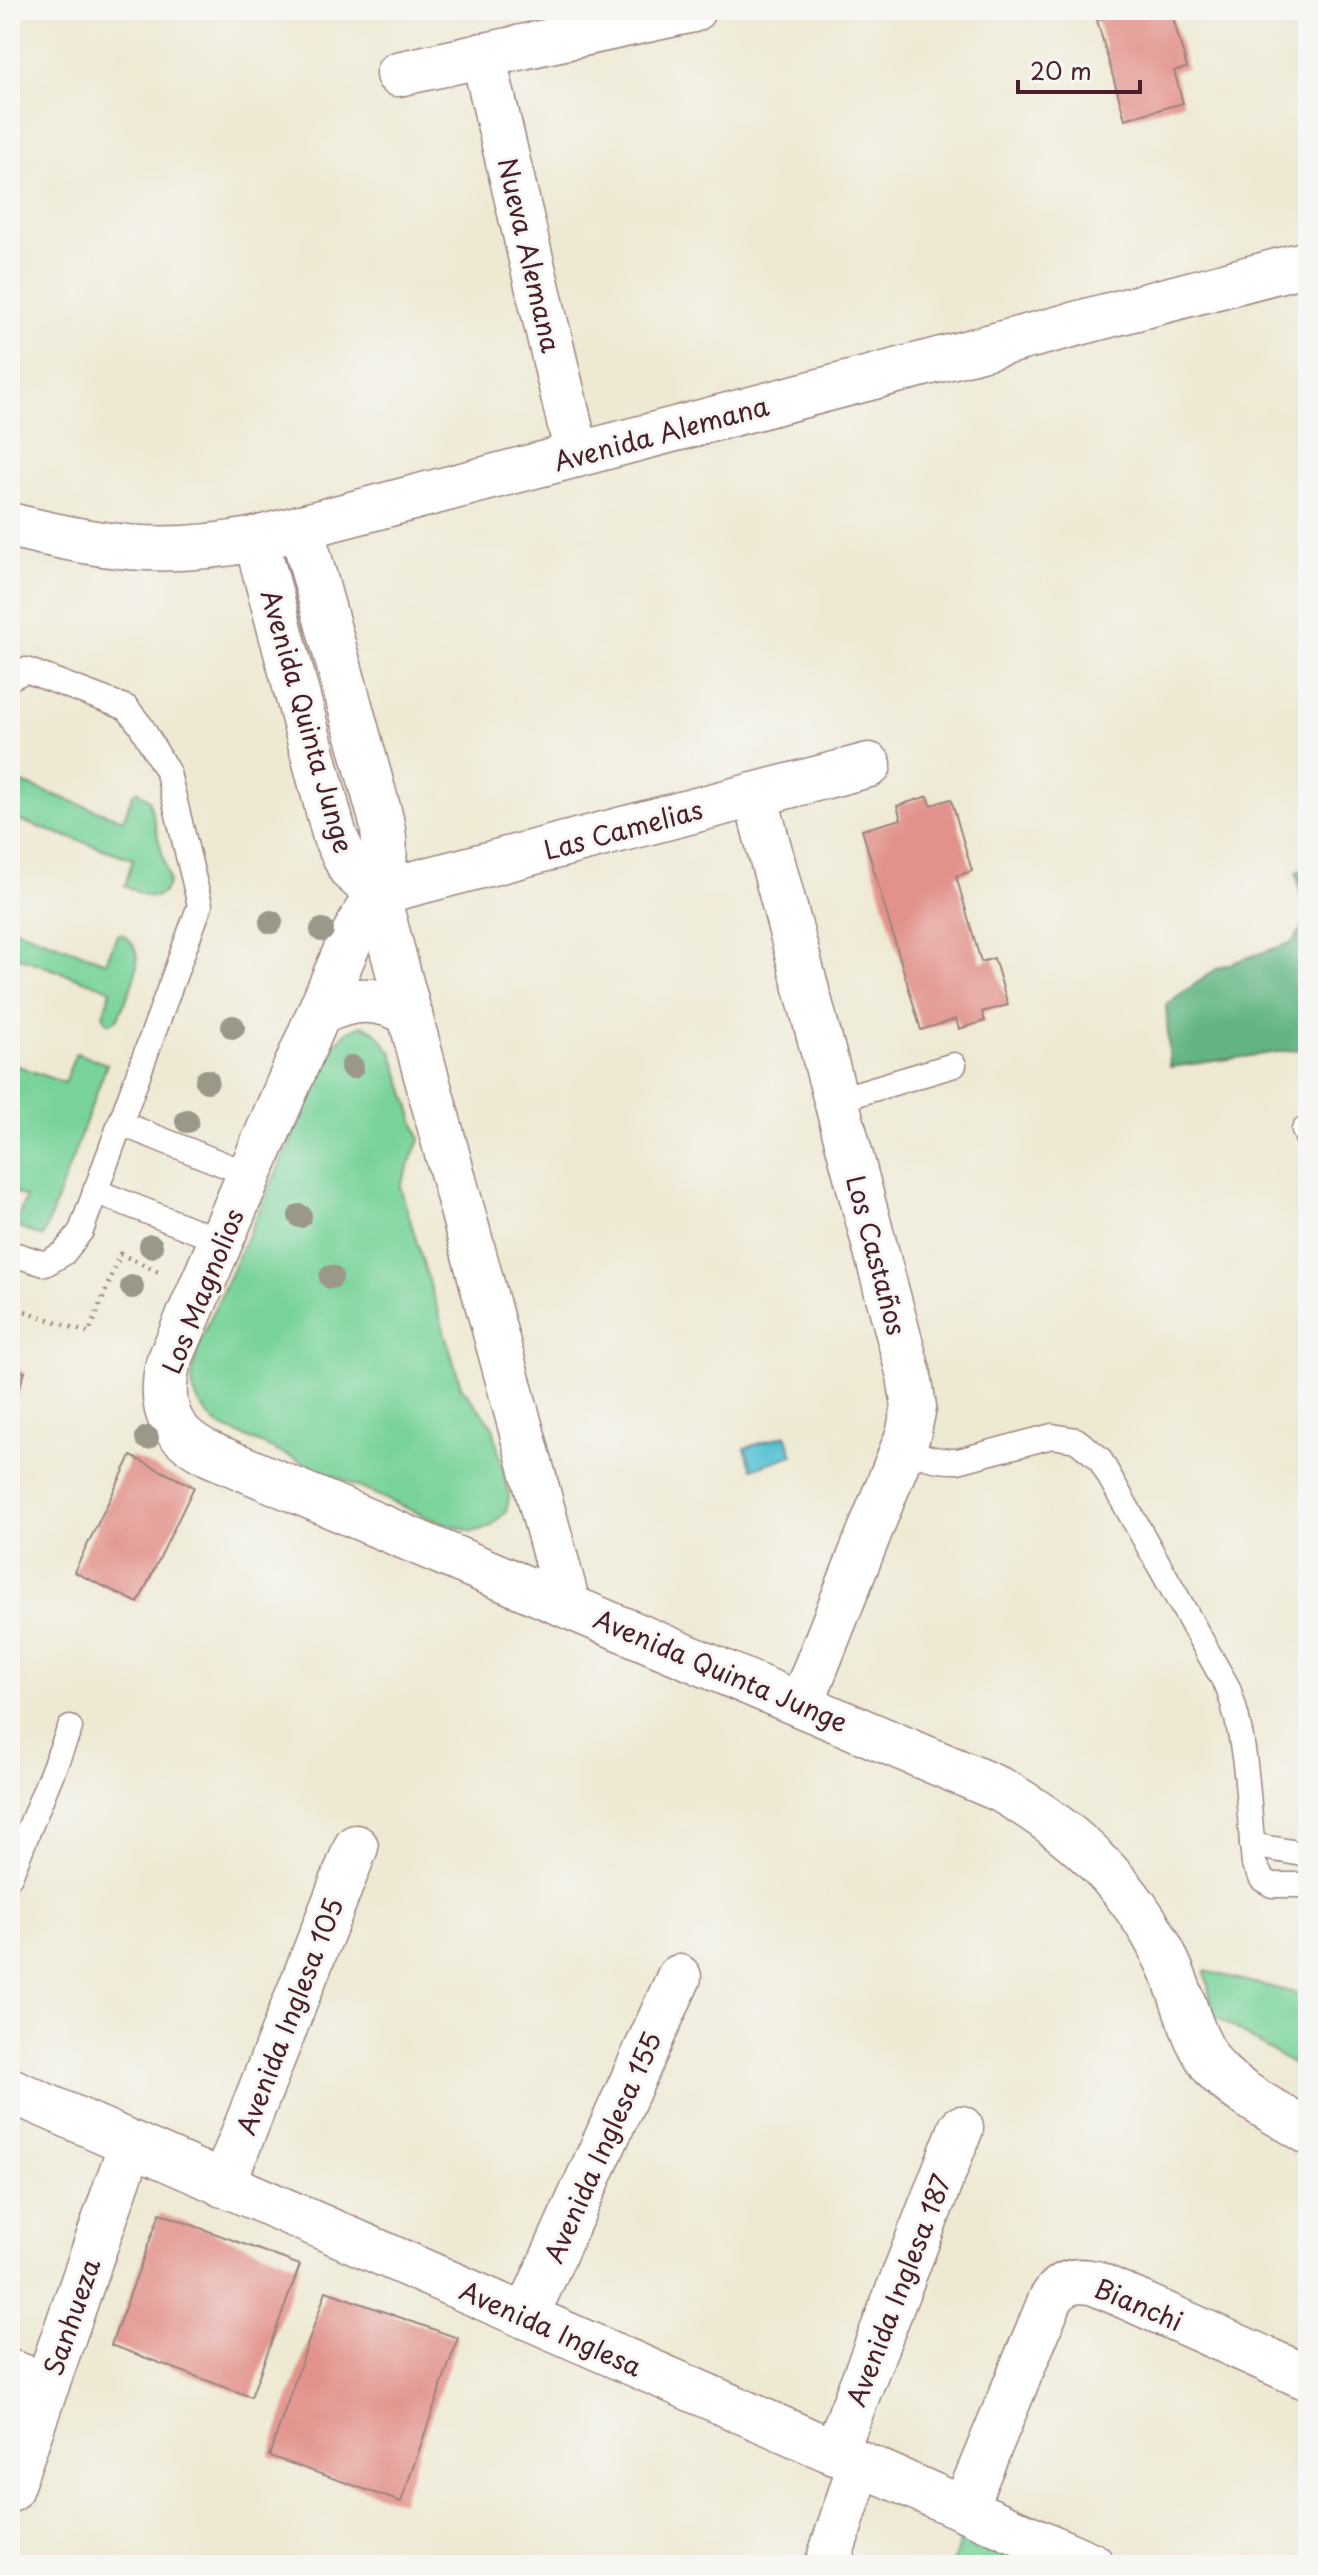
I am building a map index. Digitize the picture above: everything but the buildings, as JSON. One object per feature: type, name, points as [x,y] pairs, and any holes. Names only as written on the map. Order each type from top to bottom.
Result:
[{"type":"street","points":[[398,74],[693,10]]},
{"type":"street","name":"Nueva Alemana","points":[[483,55],[577,455]]},
{"type":"street","name":"Avenida Alemana","points":[[10,525],[113,547],[164,551],[256,539],[1308,263]]},
{"type":"street","name":"Avenida Quinta Junge","points":[[301,527],[381,819],[386,861],[377,893],[568,1604],[1001,1790],[1038,1812],[1082,1845],[1114,1878],[1147,1925],[1182,1993],[1198,2043],[1207,2059],[1234,2085],[1308,2132]]},
{"type":"street","name":"Avenida Quinta Junge","points":[[256,539],[335,837],[351,870],[377,893]]},
{"type":"street","name":"Las Camelias","points":[[377,893],[869,765]]},
{"type":"street","name":"Los Castaños","points":[[755,795],[913,1391],[912,1422],[903,1449],[801,1705]]},
{"type":"street","name":"Los Magnolios","points":[[377,893],[349,943],[168,1364],[163,1396],[173,1425],[194,1447],[568,1604]]},
{"type":"street","points":[[320,1013],[338,1004],[359,1000],[380,1001],[410,1014]]},
{"type":"street","name":"Avenida Inglesa 105","points":[[223,2185],[356,1847]]},
{"type":"street","name":"Avenida Inglesa 155","points":[[526,2317],[679,1977]]},
{"type":"street","name":"Avenida Inglesa","points":[[10,2090],[1092,2565]]},
{"type":"street","name":"Avenida Inglesa 187","points":[[827,2565],[847,2458],[961,2128]]},
{"type":"street","name":"Sanhueza","points":[[10,2490],[28,2378],[131,2144]]},
{"type":"street","name":"Bianchi","points":[[964,2509],[1050,2301],[1056,2290],[1066,2283],[1076,2280],[1095,2283],[1308,2378]]},
{"type":"lane","points":[[10,678],[26,670],[127,708],[162,761],[172,787],[200,905],[81,1231],[56,1259],[45,1264],[10,1253]]},
{"type":"lane","points":[[836,1100],[954,1065]]},
{"type":"lane","points":[[120,1123],[250,1175]]},
{"type":"lane","points":[[95,1191],[221,1241]]},
{"type":"lane","points":[[903,1449],[936,1460],[958,1461],[1052,1436],[1076,1440],[1099,1458],[1228,1688],[1243,1747],[1254,1864],[1262,1879],[1272,1885],[1308,1885]]},
{"type":"lane","points":[[10,1876],[70,1728]]},
{"type":"lane","points":[[1252,1845],[1308,1852]]},
{"type":"path","points":[[10,1306],[89,1333],[120,1254],[200,1289]]},
{"type":"green space","points":[[11,750],[17,753],[11,779],[123,820],[133,794],[138,790],[149,800],[169,881],[166,889],[151,897],[125,886],[133,859],[15,819],[10,832]]},
{"type":"green space","points":[[1308,869],[1308,1048],[1170,1067],[1166,1005],[1218,968],[1293,942],[1306,921],[1296,872]]},
{"type":"green space","points":[[10,927],[106,962],[117,935],[122,934],[131,942],[137,962],[132,985],[118,1018],[111,1023],[103,1015],[111,990],[10,954]]},
{"type":"green space","points":[[362,1025],[376,1032],[393,1054],[420,1140],[400,1187],[461,1386],[493,1427],[509,1497],[506,1511],[492,1526],[473,1532],[429,1518],[216,1424],[194,1394],[192,1385],[201,1339],[334,1045],[348,1031]]},
{"type":"green space","points":[[76,1053],[107,1064],[43,1237],[15,1226],[26,1197],[10,1191],[10,1063],[64,1083]]},
{"type":"green space","points":[[1205,1971],[1308,1996],[1308,2074],[1214,2015]]},
{"type":"green space","points":[[965,2527],[1047,2565],[952,2565]]},
{"type":"water","points":[[786,1435],[793,1455],[752,1469],[745,1448]]}]
